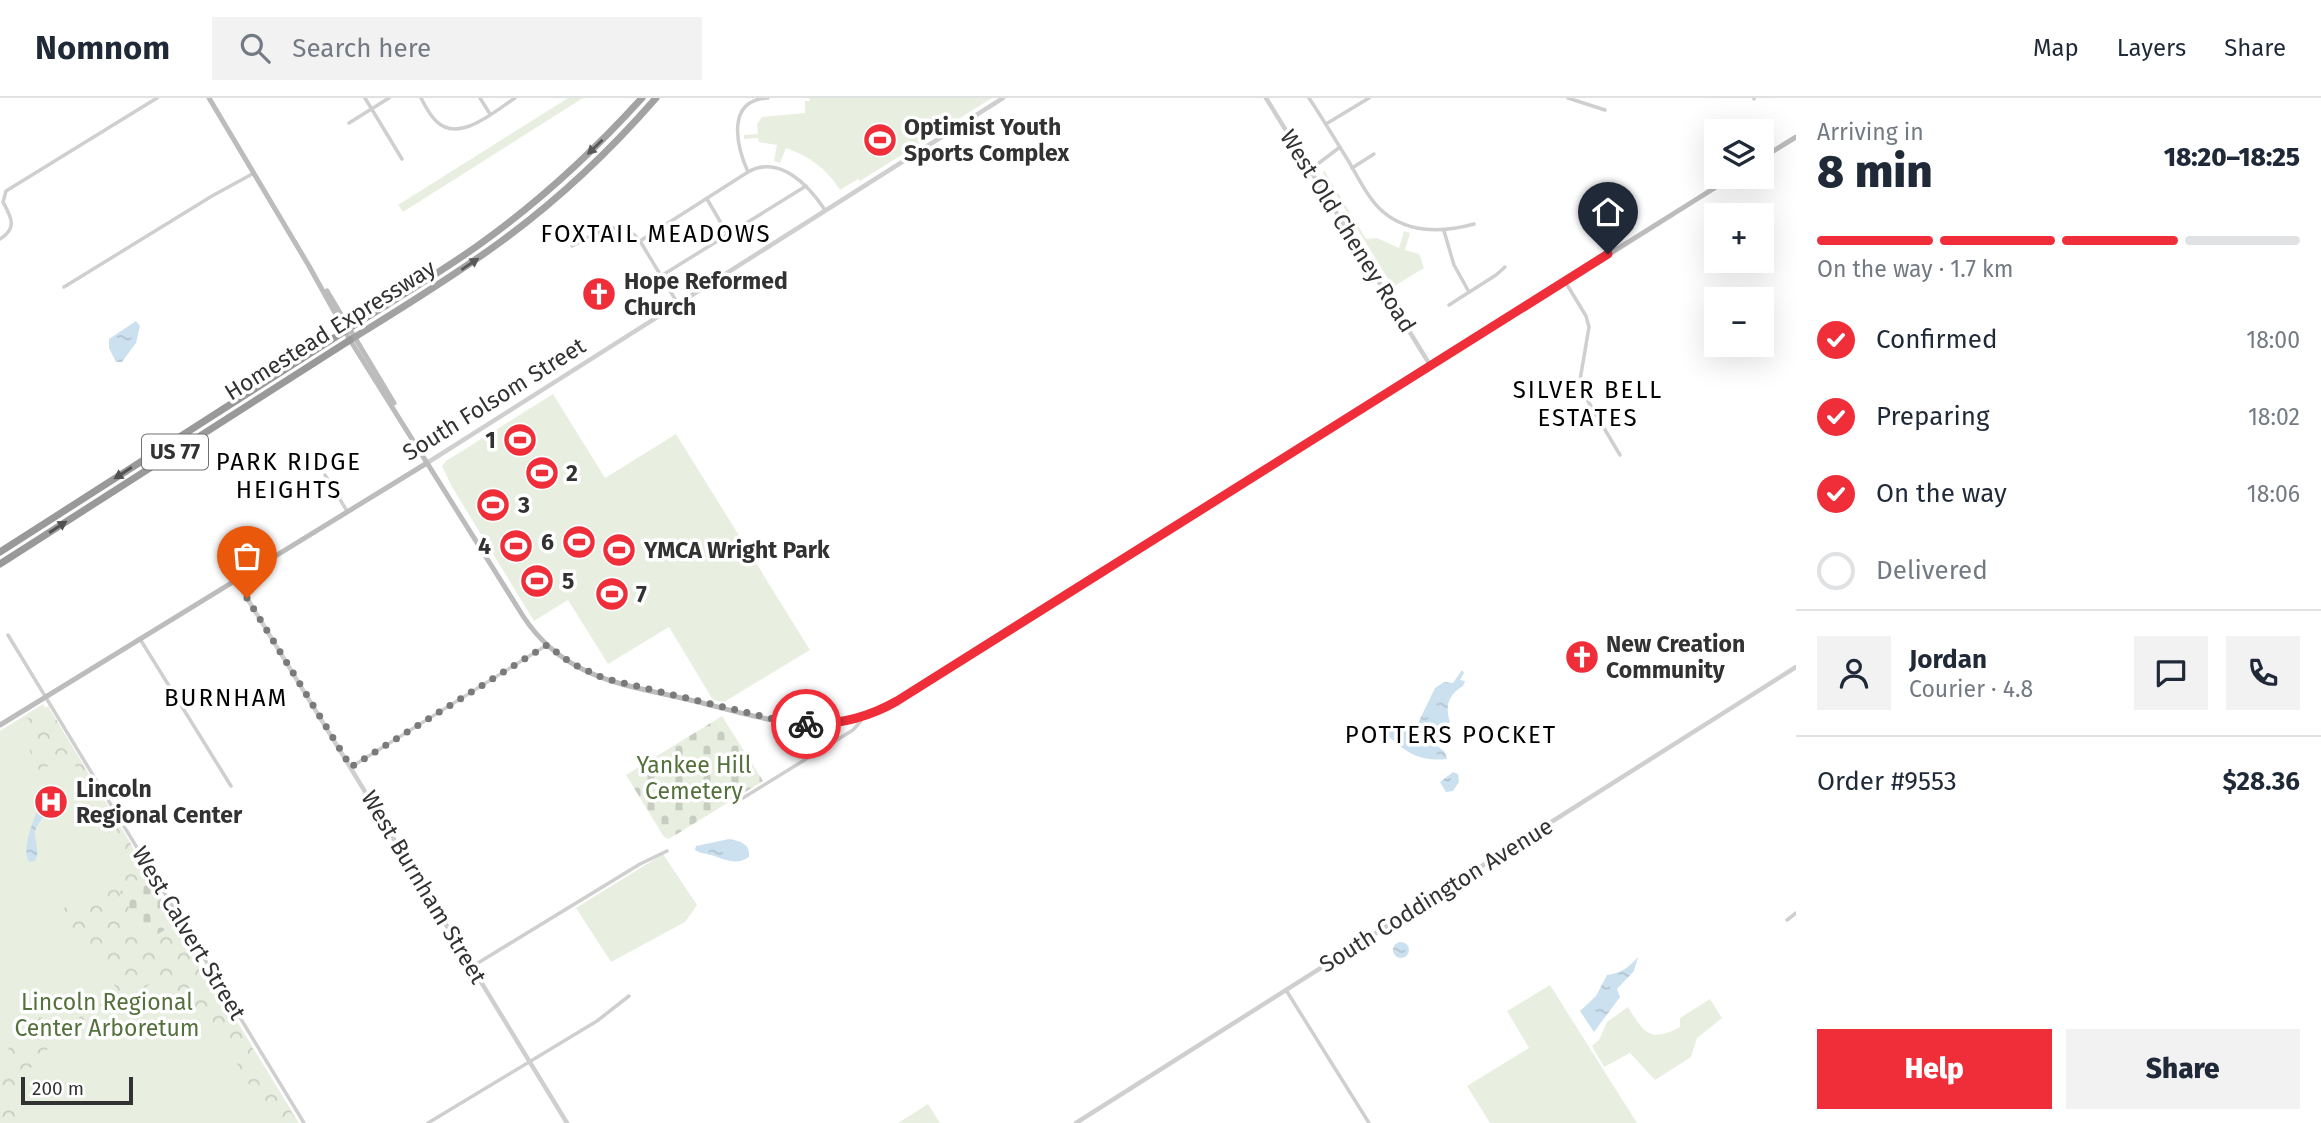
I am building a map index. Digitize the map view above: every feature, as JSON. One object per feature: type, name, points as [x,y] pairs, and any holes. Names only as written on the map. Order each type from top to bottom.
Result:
[{"type":"highway","name":"Homestead Expressway","points":[[0,552],[454,262],[523,212],[599,144],[642,98]]},
{"type":"highway","name":"Homestead Expressway","points":[[0,564],[460,270],[525,223],[594,163],[656,98]]},
{"type":"main road","points":[[209,98],[427,463],[523,617],[547,645],[571,663],[603,678],[782,721],[812,724],[862,717],[890,705],[1713,189]]},
{"type":"main road","points":[[1774,151],[1796,137]]},
{"type":"main road","name":"South Folsom Street","points":[[0,725],[427,463]]},
{"type":"street","points":[[0,239],[9,232],[12,225],[12,218],[3,202],[6,191],[157,98]]},
{"type":"street","points":[[365,98],[402,159]]},
{"type":"street","points":[[349,123],[389,98]]},
{"type":"street","points":[[421,98],[438,124],[453,129],[469,127],[515,98]]},
{"type":"street","points":[[480,98],[490,114]]},
{"type":"street","points":[[748,173],[740,151],[738,118],[743,108],[751,101],[768,98]]},
{"type":"street","name":"South Folsom Street","points":[[427,463],[1003,98]]},
{"type":"street","name":"West Old Cheney Road","points":[[1266,98],[1430,365]]},
{"type":"street","points":[[1309,98],[1371,199],[1390,217],[1414,226],[1444,231],[1474,223]]},
{"type":"street","points":[[1326,124],[1369,98]]},
{"type":"street","points":[[1571,99],[1605,110]]},
{"type":"street","points":[[1319,163],[1340,147]]},
{"type":"street","points":[[1352,168],[1374,154]]},
{"type":"street","points":[[639,241],[759,167],[772,166],[792,175],[806,186],[825,210]]},
{"type":"street","points":[[64,287],[254,173]]},
{"type":"street","points":[[661,276],[806,186]]},
{"type":"street","points":[[707,199],[729,235]]},
{"type":"street","points":[[572,246],[610,228],[628,230],[639,241],[678,304]]},
{"type":"street","points":[[1444,231],[1451,258],[1469,292]]},
{"type":"street","points":[[1449,305],[1505,267]]},
{"type":"street","points":[[1565,281],[1586,316],[1589,327],[1579,386],[1620,455]]},
{"type":"street","points":[[325,475],[347,511]]},
{"type":"street","name":"West Burnham Street","points":[[236,580],[567,1123]]},
{"type":"street","name":"West Calvert Street","points":[[8,635],[304,1123]]},
{"type":"street","points":[[140,639],[231,786]]},
{"type":"street","points":[[351,767],[547,645]]},
{"type":"street","name":"South Coddington Avenue","points":[[1076,1123],[1796,667]]},
{"type":"street","points":[[744,798],[853,730],[862,717]]},
{"type":"street","points":[[473,966],[640,864],[667,851]]},
{"type":"street","points":[[1787,920],[1796,913]]},
{"type":"street","points":[[1286,990],[1369,1123]]},
{"type":"street","points":[[428,1123],[436,1121],[597,1021],[629,996]]},
{"type":"green space","points":[[568,98],[583,98],[403,212],[398,205]]},
{"type":"green space","name":"Optimist Youth Sports Complex","points":[[809,98],[992,98],[860,181],[858,179],[840,190],[817,164],[802,155],[786,148],[780,163],[774,161],[777,145],[759,142],[758,138],[744,139],[744,135],[758,134],[757,124],[762,117],[805,113],[805,101],[810,101]]},
{"type":"green space","points":[[1324,170],[1366,239],[1377,238],[1399,248],[1404,231],[1410,233],[1405,250],[1419,254],[1424,268],[1393,287],[1323,173]]},
{"type":"green space","name":"YMCA Wright Park","points":[[553,394],[605,478],[676,434],[810,650],[724,702],[713,700],[669,627],[608,664],[568,600],[534,621],[452,487],[442,466]]},
{"type":"green space","name":"Lincoln Regional Center Arboretum","points":[[43,704],[299,1123],[0,1123],[0,731]]},
{"type":"green space","points":[[48,706],[130,842],[148,877],[298,1123],[272,1123],[202,1005],[194,1011],[174,999],[176,980],[165,984],[152,983],[52,1044],[20,1080],[9,1106],[17,1123],[0,1123],[0,1069],[8,1054],[10,1037],[14,1030],[34,1023],[37,1016],[42,1018],[41,1027],[60,1026],[118,992],[95,949],[85,953],[67,933],[69,926],[60,919],[63,909],[74,900],[80,907],[107,880],[125,869],[113,839],[104,826],[91,817],[84,822],[81,813],[83,808],[89,810],[89,807],[98,805],[68,753],[40,771],[37,767],[19,725],[25,723],[26,718],[35,719],[37,713]]},
{"type":"green space","name":"Yankee Hill Cemetery","points":[[722,716],[763,781],[669,839],[664,837],[626,775]]},
{"type":"green space","points":[[663,854],[697,905],[685,922],[611,962],[576,908]]},
{"type":"green space","points":[[147,874],[176,923],[148,940],[120,892]]},
{"type":"green space","points":[[1550,985],[1637,1123],[1490,1123],[1467,1086],[1529,1048],[1507,1011]]},
{"type":"green space","points":[[1710,999],[1722,1018],[1697,1038],[1691,1057],[1655,1080],[1630,1053],[1604,1067],[1592,1046],[1599,1040],[1607,1022],[1628,1007],[1644,1029],[1655,1035],[1680,1027],[1680,1018]]},
{"type":"green space","points":[[928,1104],[940,1123],[898,1123]]},
{"type":"water","points":[[136,321],[140,326],[136,343],[122,362],[116,362],[109,348],[109,339]]},
{"type":"water","points":[[1462,670],[1464,673],[1460,680],[1465,681],[1449,701],[1450,722],[1436,745],[1445,752],[1447,759],[1420,757],[1386,734],[1386,730],[1395,724],[1417,725],[1435,688],[1444,682],[1453,683]]},
{"type":"water","points":[[1453,772],[1458,774],[1459,782],[1453,791],[1446,792],[1440,782]]},
{"type":"water","points":[[47,794],[51,799],[50,804],[35,831],[37,857],[35,861],[29,862],[28,839],[41,798]]},
{"type":"water","points":[[729,839],[746,846],[749,857],[730,861],[695,850],[696,846]]},
{"type":"water","points":[[1401,942],[1407,944],[1407,956],[1401,958],[1395,956],[1393,950],[1395,944]]},
{"type":"water","points":[[1638,957],[1634,971],[1617,989],[1620,997],[1594,1032],[1580,1011],[1596,996],[1607,975],[1625,969]]},
{"type":"way so far","points":[[247,598],[351,767],[547,645],[589,673],[618,683],[782,721],[806,724]]},
{"type":"place","name":"Optimist Youth Sports Complex","points":[[880,140]]},
{"type":"place","name":"Hope Reformed Church","points":[[599,294]]},
{"type":"place","name":"1","points":[[520,440]]},
{"type":"place","name":"2","points":[[542,473]]},
{"type":"place","name":"3","points":[[493,505]]},
{"type":"place","name":"6","points":[[579,542]]},
{"type":"place","name":"4","points":[[516,546]]},
{"type":"place","name":"YMCA Wright Park","points":[[619,550]]},
{"type":"place","name":"5","points":[[537,581]]},
{"type":"place","name":"7","points":[[612,594]]},
{"type":"place","name":"New Creation Community","points":[[1582,657]]},
{"type":"place","name":"Lincoln Regional Center","points":[[51,802]]},
{"type":"district","name":"FOXTAIL MEADOWS","points":[[656,234]]},
{"type":"district","name":"SILVER BELL ESTATES","points":[[1588,404]]},
{"type":"district","name":"PARK RIDGE HEIGHTS","points":[[289,476]]},
{"type":"district","name":"BURNHAM","points":[[226,698]]},
{"type":"district","name":"POTTERS POCKET","points":[[1451,735]]},
{"type":"route","points":[[806,724],[853,719],[897,701],[1608,254]]}]
